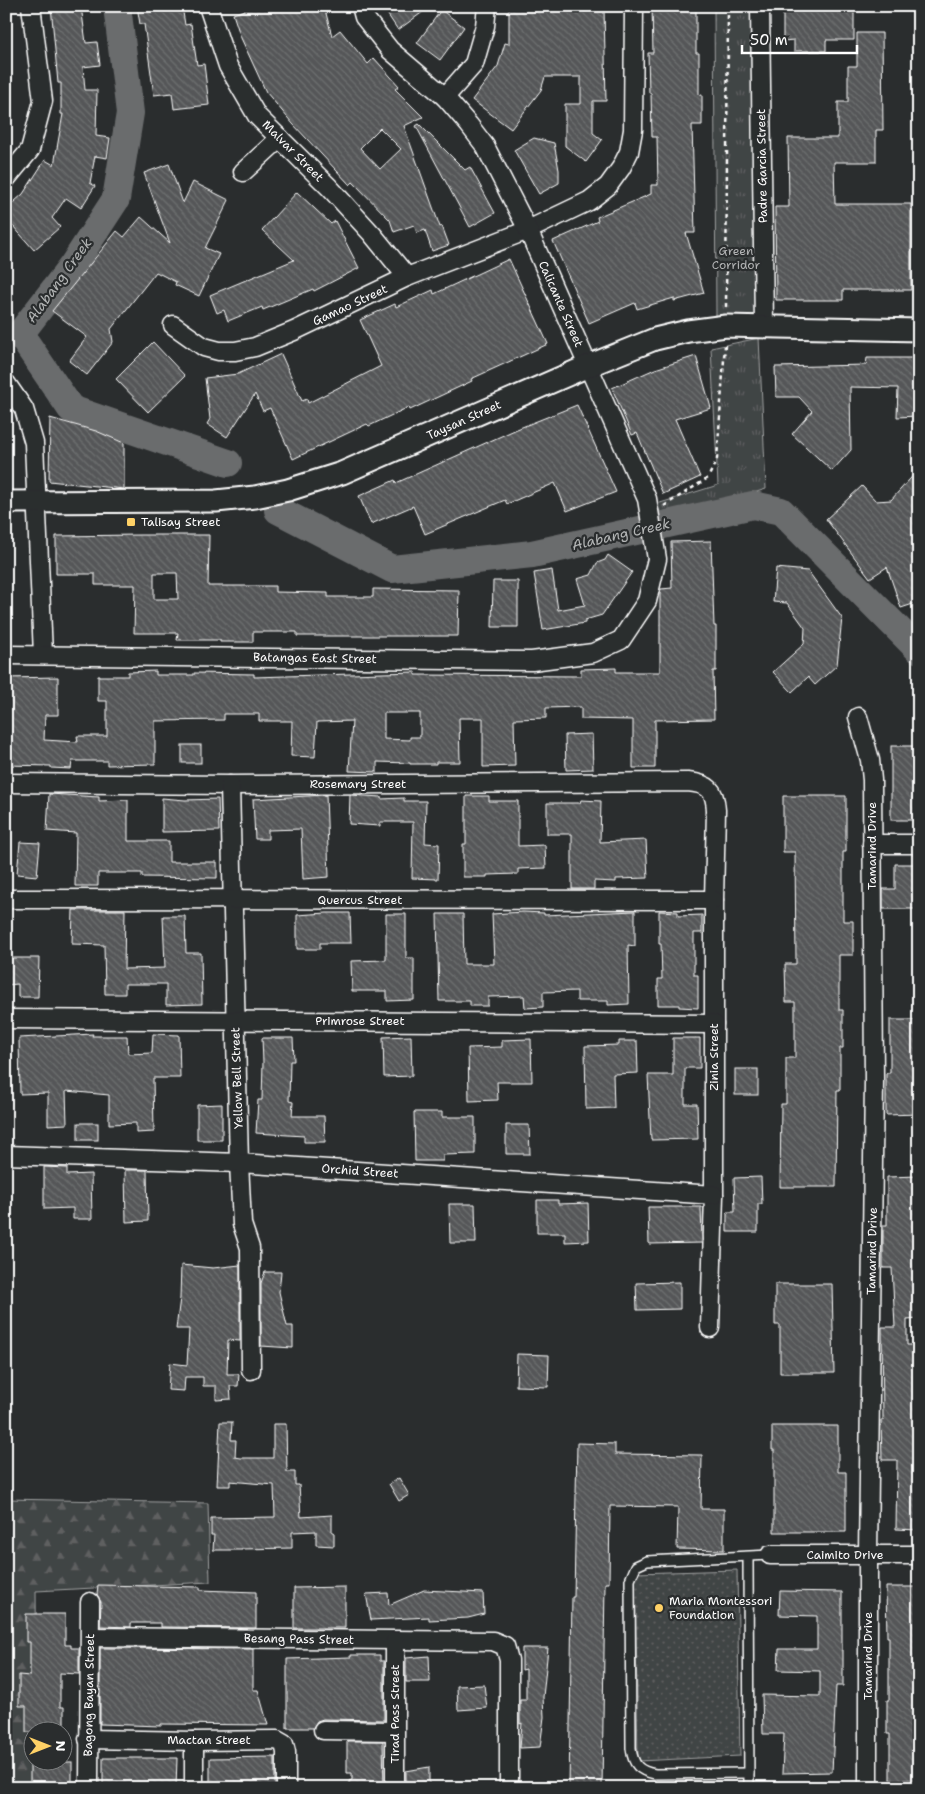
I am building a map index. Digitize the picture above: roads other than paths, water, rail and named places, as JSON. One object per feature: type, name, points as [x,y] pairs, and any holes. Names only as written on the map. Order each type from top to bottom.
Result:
[{"type":"street","points":[[6,178],[30,150],[43,101],[31,6]]},
{"type":"street","name":"Malvar Street","points":[[208,6],[228,66],[257,116],[372,234],[407,278]]},
{"type":"street","name":"Calicante Street","points":[[361,6],[364,17],[390,50],[445,97],[485,146],[528,230],[646,499],[657,559],[646,601],[621,640]]},
{"type":"street","points":[[445,97],[474,64],[485,26],[487,6]]},
{"type":"street","name":"Gamao Street","points":[[173,325],[204,347],[219,351],[255,348],[407,278],[528,230],[589,201],[608,186],[621,168],[629,152],[634,130],[634,6]]},
{"type":"street","name":"Padre Garcia Street","points":[[760,6],[764,326]]},
{"type":"street","points":[[243,172],[280,138]]},
{"type":"street","name":"Taysan Street","points":[[6,502],[216,500],[255,497],[288,490],[342,473],[588,366],[656,339],[688,331],[726,326],[919,330]]},
{"type":"street","points":[[6,383],[24,409],[34,443],[43,655]]},
{"type":"street","name":"Batangas East Street","points":[[6,655],[532,661],[593,653],[621,640]]},
{"type":"street","name":"Tamarind Drive","points":[[858,717],[866,745],[872,780],[874,1081],[868,1554],[868,1788]]},
{"type":"street","name":"Rosemary Street","points":[[6,783],[230,785],[688,782],[700,783],[709,788]]},
{"type":"street","name":"Yellow Bell Street","points":[[230,785],[239,1163],[242,1224],[250,1248],[251,1370]]},
{"type":"street","name":"Zinia Street","points":[[709,788],[715,797],[716,810],[714,900],[714,1195],[710,1328]]},
{"type":"street","points":[[872,844],[919,844]]},
{"type":"street","name":"Quercus Street","points":[[6,900],[714,900]]},
{"type":"street","name":"Primrose Street","points":[[6,1019],[714,1024]]},
{"type":"street","name":"Orchid Street","points":[[6,1155],[239,1163],[714,1195]]},
{"type":"street","name":"Caimito Drive","points":[[770,1555],[919,1555]]},
{"type":"street","name":"Bagong Bayan Street","points":[[88,1788],[90,1602]]},
{"type":"street","name":"Besang Pass Street","points":[[90,1637],[493,1641],[505,1646],[509,1660],[509,1788]]},
{"type":"street","name":"Tirad Pass Street","points":[[395,1641],[395,1788]]},
{"type":"street","points":[[323,1730],[394,1731]]},
{"type":"street","name":"Mactan Street","points":[[88,1738],[194,1741],[278,1740],[284,1744],[286,1752],[286,1788]]},
{"type":"street","points":[[194,1741],[194,1788]]},
{"type":"lane","points":[[749,1773],[655,1774],[637,1768],[632,1759],[631,1748],[630,1580],[636,1566],[647,1560],[770,1555]]},
{"type":"lane","points":[[748,1557],[749,1788]]},
{"type":"waterway","name":"Alabang Creek","points":[[117,6],[130,113],[116,199],[73,265],[20,334],[71,409],[228,463]]},
{"type":"waterway","name":"Alabang Creek","points":[[278,510],[392,569],[532,554],[753,505],[781,511],[919,650]]},
{"type":"place","name":"Talisay Street","points":[[131,522]]},
{"type":"place","name":"Maria Montessori Foundation","points":[[659,1608]]},
{"type":"park label","name":"Green Corridor","points":[[736,258]]}]
